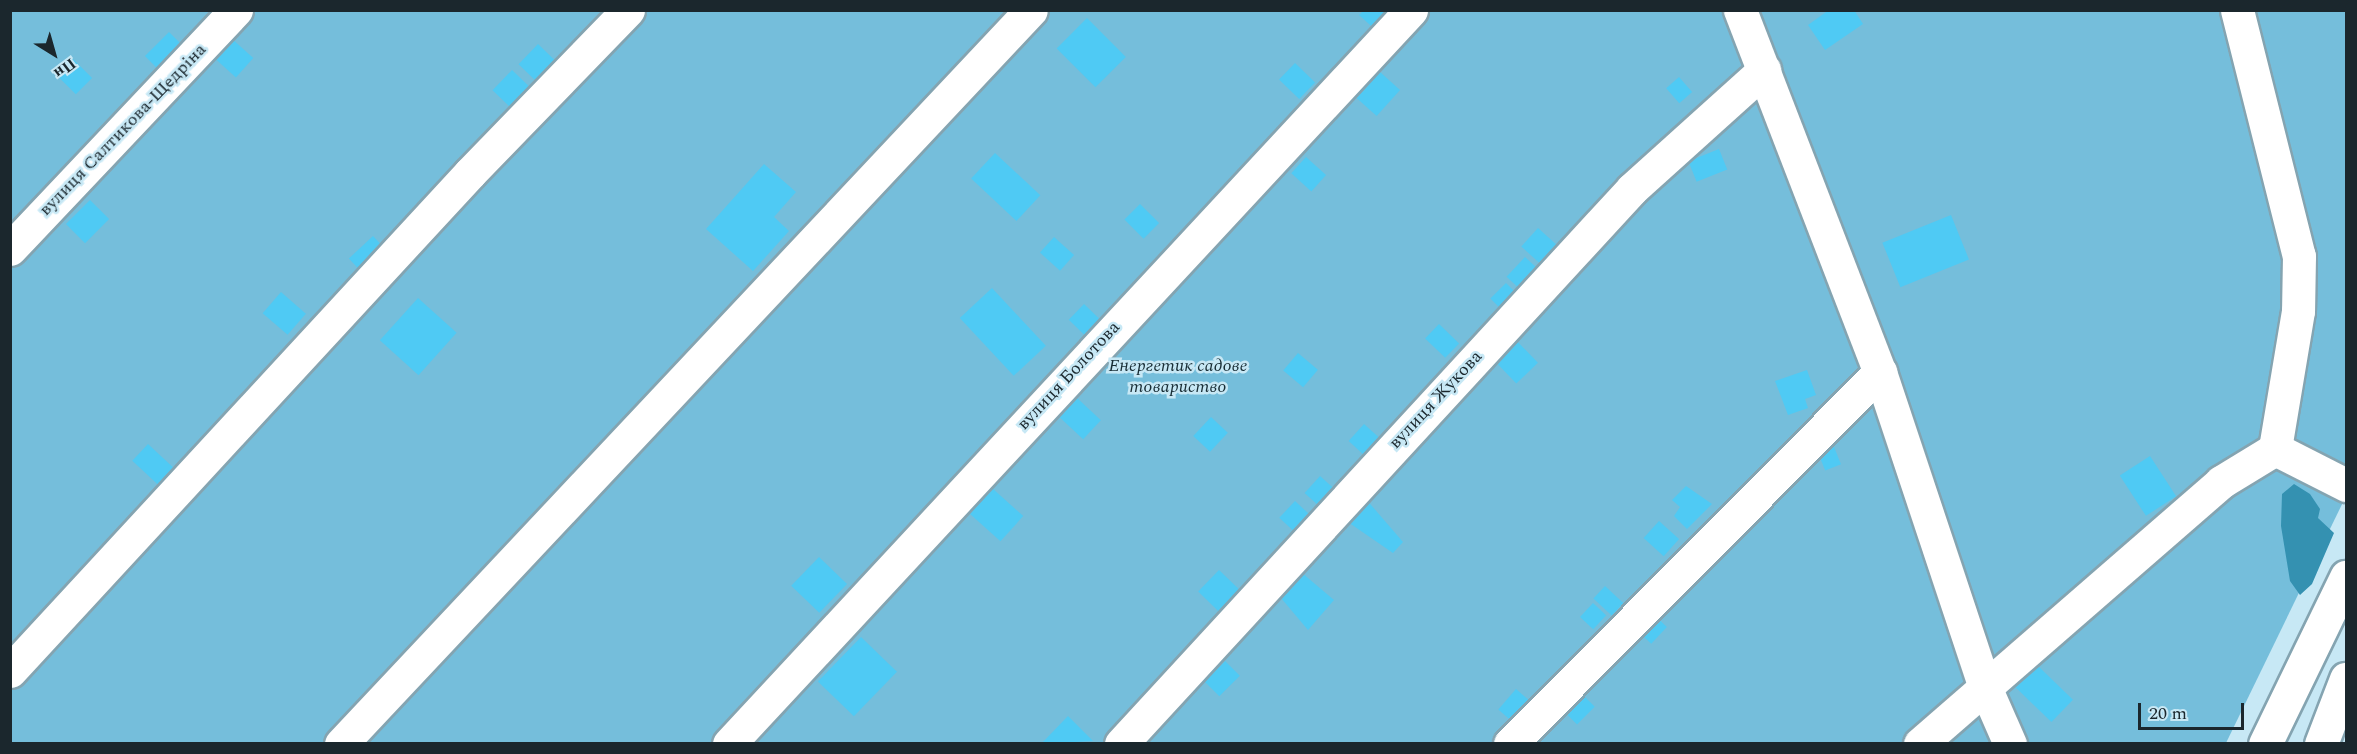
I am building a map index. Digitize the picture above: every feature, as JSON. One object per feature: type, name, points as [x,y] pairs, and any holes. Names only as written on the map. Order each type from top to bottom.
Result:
[{"type":"lane","name":"вулиця Салтикова-Щедріна","points":[[10,249],[236,10]]},
{"type":"lane","points":[[10,671],[470,173],[628,10]]},
{"type":"lane","points":[[341,744],[1031,10]]},
{"type":"lane","name":"вулиця Болотова","points":[[729,744],[1411,10]]},
{"type":"lane","points":[[1740,10],[1880,372],[1985,687],[2010,744]]},
{"type":"lane","points":[[1920,744],[2212,490],[2275,449],[2298,311],[2299,256],[2237,10]]},
{"type":"lane","name":"вулиця Жукова","points":[[1121,744],[1632,189],[1764,70]]},
{"type":"lane","points":[[1510,744],[1880,372]]},
{"type":"lane","points":[[2275,449],[2346,485]]},
{"type":"lane","points":[[2265,744],[2346,577]]},
{"type":"lane","points":[[2321,744],[2341,712],[2346,679]]},
{"type":"green space","name":"Енергетик садове товариство","points":[[10,11],[2346,11],[2346,496],[2226,743],[11,743]]},
{"type":"shaded area","points":[[2294,484],[2310,494],[2320,509],[2318,518],[2334,533],[2312,584],[2300,595],[2290,581],[2281,526],[2282,494]]},
{"type":"building","points":[[1364,10],[1387,10],[1394,17],[1379,33],[1359,15]]},
{"type":"building","points":[[1829,10],[1854,10],[1863,24],[1825,50],[1808,25]]},
{"type":"building","points":[[1087,18],[1126,57],[1095,87],[1057,48]]},
{"type":"building","points":[[169,32],[188,51],[164,75],[145,56]]},
{"type":"building","points":[[231,38],[253,58],[236,77],[214,57]]},
{"type":"building","points":[[538,44],[562,67],[542,87],[519,64]]},
{"type":"building","points":[[73,59],[92,78],[76,94],[57,75]]},
{"type":"building","points":[[1295,63],[1315,82],[1299,99],[1279,80]]},
{"type":"building","points":[[512,70],[537,94],[518,114],[493,90]]},
{"type":"building","points":[[1380,72],[1400,90],[1377,116],[1357,98]]},
{"type":"building","points":[[1679,77],[1692,92],[1679,103],[1666,88]]},
{"type":"building","points":[[1719,149],[1727,169],[1697,182],[1688,161]]},
{"type":"building","points":[[995,153],[1040,195],[1016,221],[971,179]]},
{"type":"building","points":[[1306,157],[1326,175],[1311,191],[1291,173]]},
{"type":"building","points":[[764,164],[796,192],[774,217],[789,231],[753,271],[706,229]]},
{"type":"building","points":[[90,200],[109,219],[85,243],[66,224]]},
{"type":"building","points":[[1140,204],[1159,223],[1144,239],[1124,220]]},
{"type":"building","points":[[1951,215],[1969,260],[1900,287],[1882,243]]},
{"type":"building","points":[[1538,228],[1561,249],[1544,267],[1521,247]]},
{"type":"building","points":[[373,236],[387,251],[363,274],[349,259]]},
{"type":"building","points":[[1054,237],[1074,255],[1060,271],[1040,253]]},
{"type":"building","points":[[1525,257],[1540,271],[1522,291],[1507,277]]},
{"type":"building","points":[[1506,283],[1518,295],[1502,311],[1490,299]]},
{"type":"building","points":[[992,288],[1046,346],[1014,376],[960,318]]},
{"type":"building","points":[[281,292],[306,314],[288,335],[263,313]]},
{"type":"building","points":[[418,298],[457,333],[419,375],[380,340]]},
{"type":"building","points":[[1084,304],[1104,323],[1089,339],[1069,320]]},
{"type":"building","points":[[1439,324],[1459,343],[1445,358],[1425,338]]},
{"type":"building","points":[[1515,339],[1538,363],[1516,384],[1493,360]]},
{"type":"building","points":[[1298,353],[1318,370],[1303,387],[1283,371]]},
{"type":"building","points":[[1807,370],[1816,395],[1805,399],[1808,408],[1788,415],[1775,381]]},
{"type":"building","points":[[1076,397],[1101,420],[1083,439],[1058,416]]},
{"type":"building","points":[[1211,417],[1228,433],[1210,452],[1193,436]]},
{"type":"building","points":[[1364,424],[1384,442],[1369,459],[1349,441]]},
{"type":"building","points":[[1832,442],[1841,464],[1825,471],[1816,448]]},
{"type":"building","points":[[148,444],[177,471],[162,488],[132,461]]},
{"type":"building","points":[[2150,456],[2176,496],[2146,516],[2120,476]]},
{"type":"building","points":[[1320,476],[1340,494],[1325,511],[1305,493]]},
{"type":"building","points":[[1686,486],[1712,504],[1687,529],[1674,516],[1680,507],[1672,500]]},
{"type":"building","points":[[992,488],[1023,516],[1000,541],[969,513]]},
{"type":"building","points":[[1365,498],[1403,542],[1393,553],[1345,520]]},
{"type":"building","points":[[1295,501],[1314,519],[1298,536],[1279,518]]},
{"type":"building","points":[[1659,521],[1679,539],[1664,556],[1644,538]]},
{"type":"building","points":[[819,557],[847,584],[819,613],[791,586]]},
{"type":"building","points":[[1219,570],[1247,597],[1226,619],[1198,592]]},
{"type":"building","points":[[1302,573],[1334,600],[1308,630],[1281,598]]},
{"type":"building","points":[[1605,586],[1623,603],[1612,615],[1593,598]]},
{"type":"building","points":[[1593,603],[1606,615],[1593,629],[1580,617]]},
{"type":"building","points":[[1653,614],[1667,627],[1651,644],[1637,631]]},
{"type":"building","points":[[861,637],[897,672],[854,716],[818,682]]},
{"type":"building","points":[[1225,661],[1240,676],[1219,696],[1204,682]]},
{"type":"building","points":[[2037,665],[2073,700],[2051,722],[2015,687]]},
{"type":"building","points":[[1516,689],[1532,703],[1514,723],[1498,709]]},
{"type":"building","points":[[1582,694],[1595,707],[1577,724],[1564,712]]},
{"type":"building","points":[[1068,716],[1093,741],[1041,744]]}]
